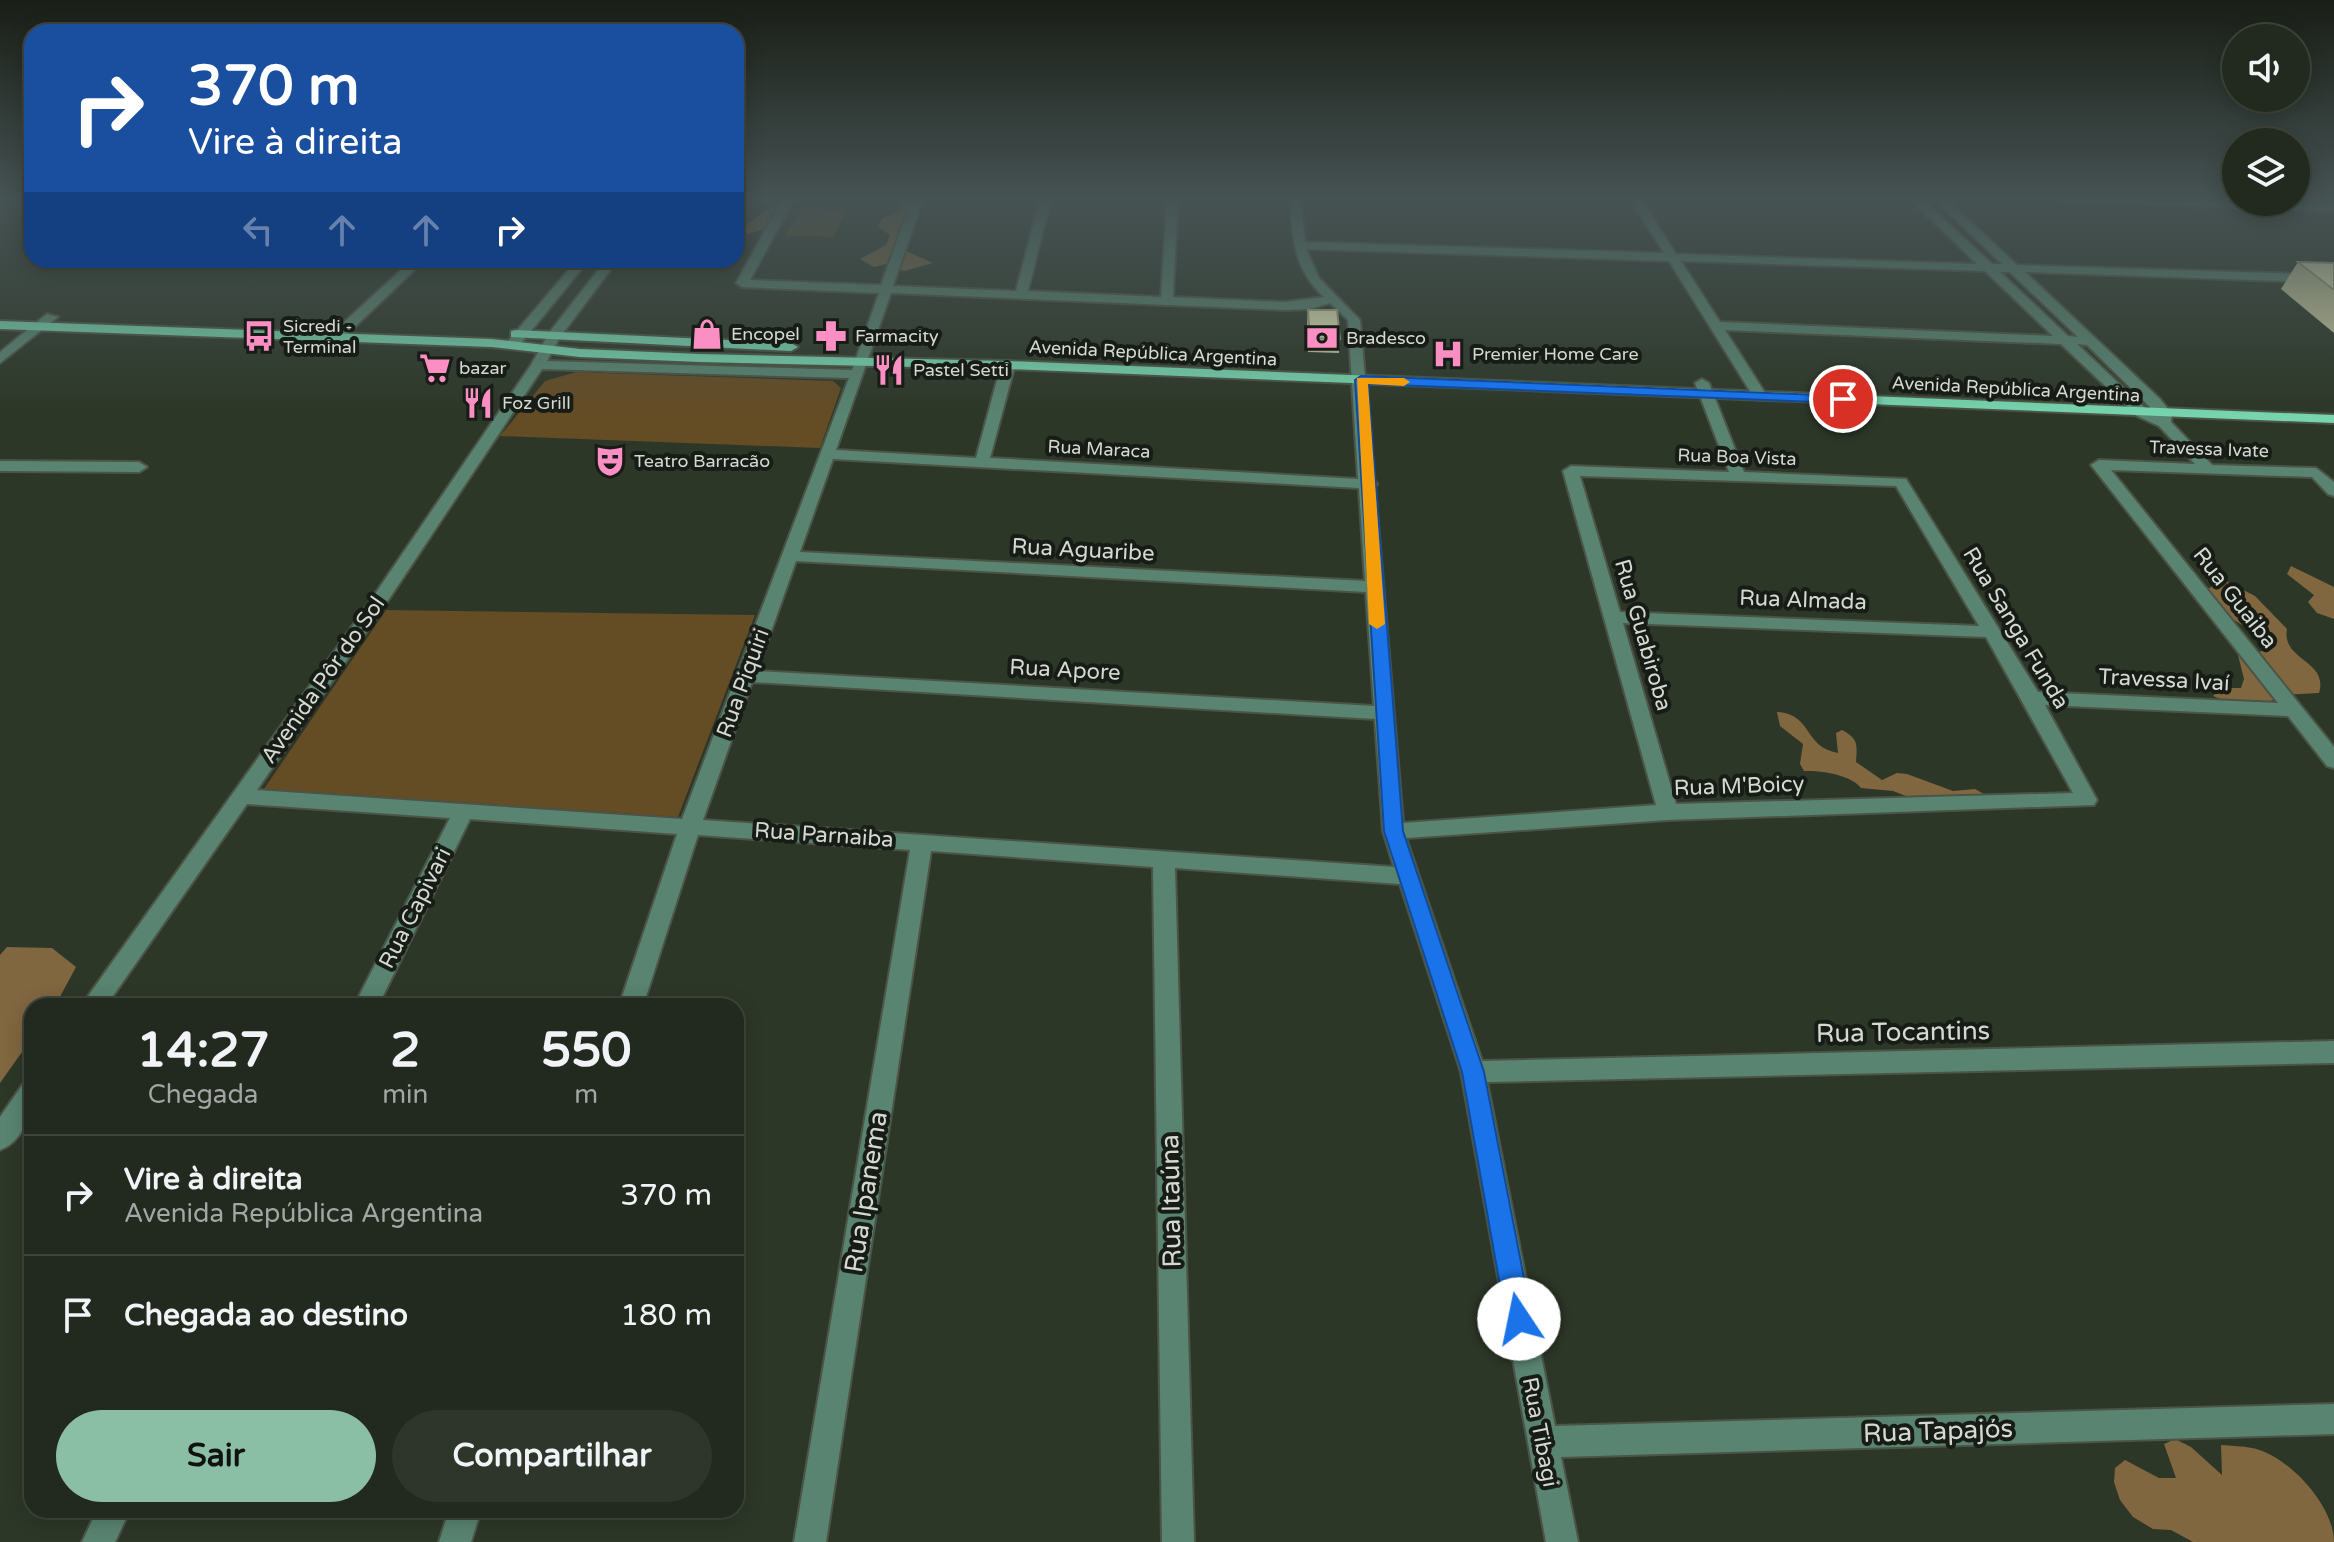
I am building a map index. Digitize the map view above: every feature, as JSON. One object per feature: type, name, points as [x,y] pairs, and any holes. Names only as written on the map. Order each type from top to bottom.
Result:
[{"type":"main road","points":[[0,316],[46,322]]},
{"type":"main road","name":"Avenida República Argentina","points":[[46,322],[517,339],[546,350],[1361,375]]},
{"type":"main road","points":[[0,325],[46,322]]},
{"type":"main road","name":"Avenida República Argentina","points":[[860,362],[2130,401],[2161,413],[2334,419]]},
{"type":"main road","name":"Avenida República Argentina","points":[[1757,390],[2142,413]]},
{"type":"main road","name":"Avenida República Argentina","points":[[2161,413],[2334,410]]},
{"type":"street","points":[[340,333],[407,271]]},
{"type":"street","points":[[517,339],[574,271]]},
{"type":"street","name":"Avenida Pôr do Sol","points":[[99,998],[377,604],[546,350],[604,271]]},
{"type":"street","points":[[749,271],[742,283],[1285,306],[1310,305],[1333,298]]},
{"type":"street","name":"Rua Piquiri","points":[[634,998],[690,826],[891,271]]},
{"type":"street","points":[[1021,294],[1027,271]]},
{"type":"street","points":[[1167,300],[1168,271]]},
{"type":"street","name":"Rua Tibagi","points":[[1309,271],[1311,277],[1354,320],[1361,375],[1382,713],[1393,831],[1473,1072],[1562,1542]]},
{"type":"street","points":[[1682,271],[1757,390]]},
{"type":"street","points":[[1994,271],[2142,413],[2161,413]]},
{"type":"street","points":[[2015,271],[2161,413],[2207,468]]},
{"type":"street","points":[[2118,271],[2334,279]]},
{"type":"street","points":[[0,359],[46,322]]},
{"type":"street","points":[[1717,326],[2090,341]]},
{"type":"street","points":[[982,462],[1008,365]]},
{"type":"street","points":[[1704,388],[1739,478]]},
{"type":"street","name":"Rua Maraca","points":[[827,454],[1369,484]]},
{"type":"street","name":"Travessa Ivate","points":[[2099,465],[2316,473],[2334,491]]},
{"type":"street","name":"Rua Guaiba","points":[[2099,465],[2334,761]]},
{"type":"street","points":[[0,466],[139,467]]},
{"type":"street","name":"Rua Boa Vista","points":[[1571,471],[1901,482]]},
{"type":"street","name":"Rua Guabiroba","points":[[1571,471],[1668,812]]},
{"type":"street","name":"Rua Sanga Funda","points":[[1901,482],[2032,698],[2087,800]]},
{"type":"street","name":"Rua Aguaribe","points":[[789,556],[1375,587]]},
{"type":"street","name":"Rua Almada","points":[[1613,617],[1992,632]]},
{"type":"street","name":"Rua Apore","points":[[745,676],[1382,713]]},
{"type":"street","name":"Travessa Ivaí","points":[[2032,698],[2293,710]]},
{"type":"street","name":"Rua Parnaiba","points":[[241,796],[1406,876]]},
{"type":"street","name":"Rua M'Boicy","points":[[1393,831],[1668,812],[2087,800]]},
{"type":"street","name":"Rua Capivari","points":[[370,998],[464,811]]},
{"type":"street","name":"Rua Ipanema","points":[[810,1542],[922,842]]},
{"type":"street","name":"Rua Itaúna","points":[[1164,859],[1178,1542]]},
{"type":"street","name":"Rua Tocantins","points":[[1473,1072],[2334,1052]]},
{"type":"street","points":[[0,1138],[24,1104]]},
{"type":"street","name":"Rua Tapajós","points":[[1542,1442],[2334,1419]]},
{"type":"street","points":[[98,1542],[110,1518]]},
{"type":"street","points":[[455,1542],[462,1518]]},
{"type":"shaded area","points":[[576,372],[833,381],[841,388],[820,448],[500,436],[545,381]]},
{"type":"shaded area","points":[[2291,566],[2334,587],[2334,619],[2317,613],[2308,602],[2314,595],[2287,574]]},
{"type":"shaded area","points":[[2222,579],[2255,596],[2287,629],[2291,648],[2317,674],[2319,693],[2282,695],[2258,708],[2238,706],[2213,696],[2221,688],[2241,688],[2244,679],[2238,655],[2255,654],[2266,649],[2245,627],[2211,605],[2203,593]]},
{"type":"shaded area","points":[[386,610],[755,615],[678,817],[264,789]]},
{"type":"shaded area","points":[[1777,712],[1797,718],[1827,750],[1838,753],[1836,733],[1842,730],[1848,733],[1856,743],[1856,762],[1882,780],[1897,773],[1907,774],[1953,791],[1975,789],[1995,800],[1916,800],[1893,791],[1861,788],[1857,783],[1835,774],[1804,771],[1800,764],[1803,744],[1780,726]]},
{"type":"shaded area","points":[[7,947],[52,948],[76,967],[59,998],[24,998],[24,1049],[0,1083],[0,955]]},
{"type":"shaded area","points":[[2175,1439],[2191,1447],[2222,1475],[2221,1445],[2252,1448],[2280,1460],[2318,1498],[2332,1528],[2334,1542],[2193,1542],[2171,1530],[2153,1529],[2133,1517],[2120,1500],[2114,1482],[2115,1468],[2125,1460],[2159,1478],[2176,1478],[2164,1444]]},
{"type":"building","points":[[2310,271],[2334,271],[2334,290]]},
{"type":"building","points":[[1308,310],[1337,310],[1340,339],[1310,338]]},
{"type":"slow traffic","points":[[1377,624],[1361,380],[1404,382]]},
{"type":"place","name":"Encopel","points":[[707,334]]},
{"type":"place","name":"Sicredi - Terminal","points":[[259,336]]},
{"type":"place","name":"Farmacity","points":[[831,336]]},
{"type":"place","name":"Bradesco","points":[[1322,338]]},
{"type":"place","name":"Premier Home Care","points":[[1448,354]]},
{"type":"place","name":"bazar","points":[[435,368]]},
{"type":"place","name":"Pastel Setti","points":[[889,370]]},
{"type":"place","name":"Foz Grill","points":[[478,403]]},
{"type":"place","name":"Teatro Barracão","points":[[610,461]]},
{"type":"route","points":[[1519,1319],[1473,1072],[1393,831],[1382,713],[1361,380],[1843,399]]}]
